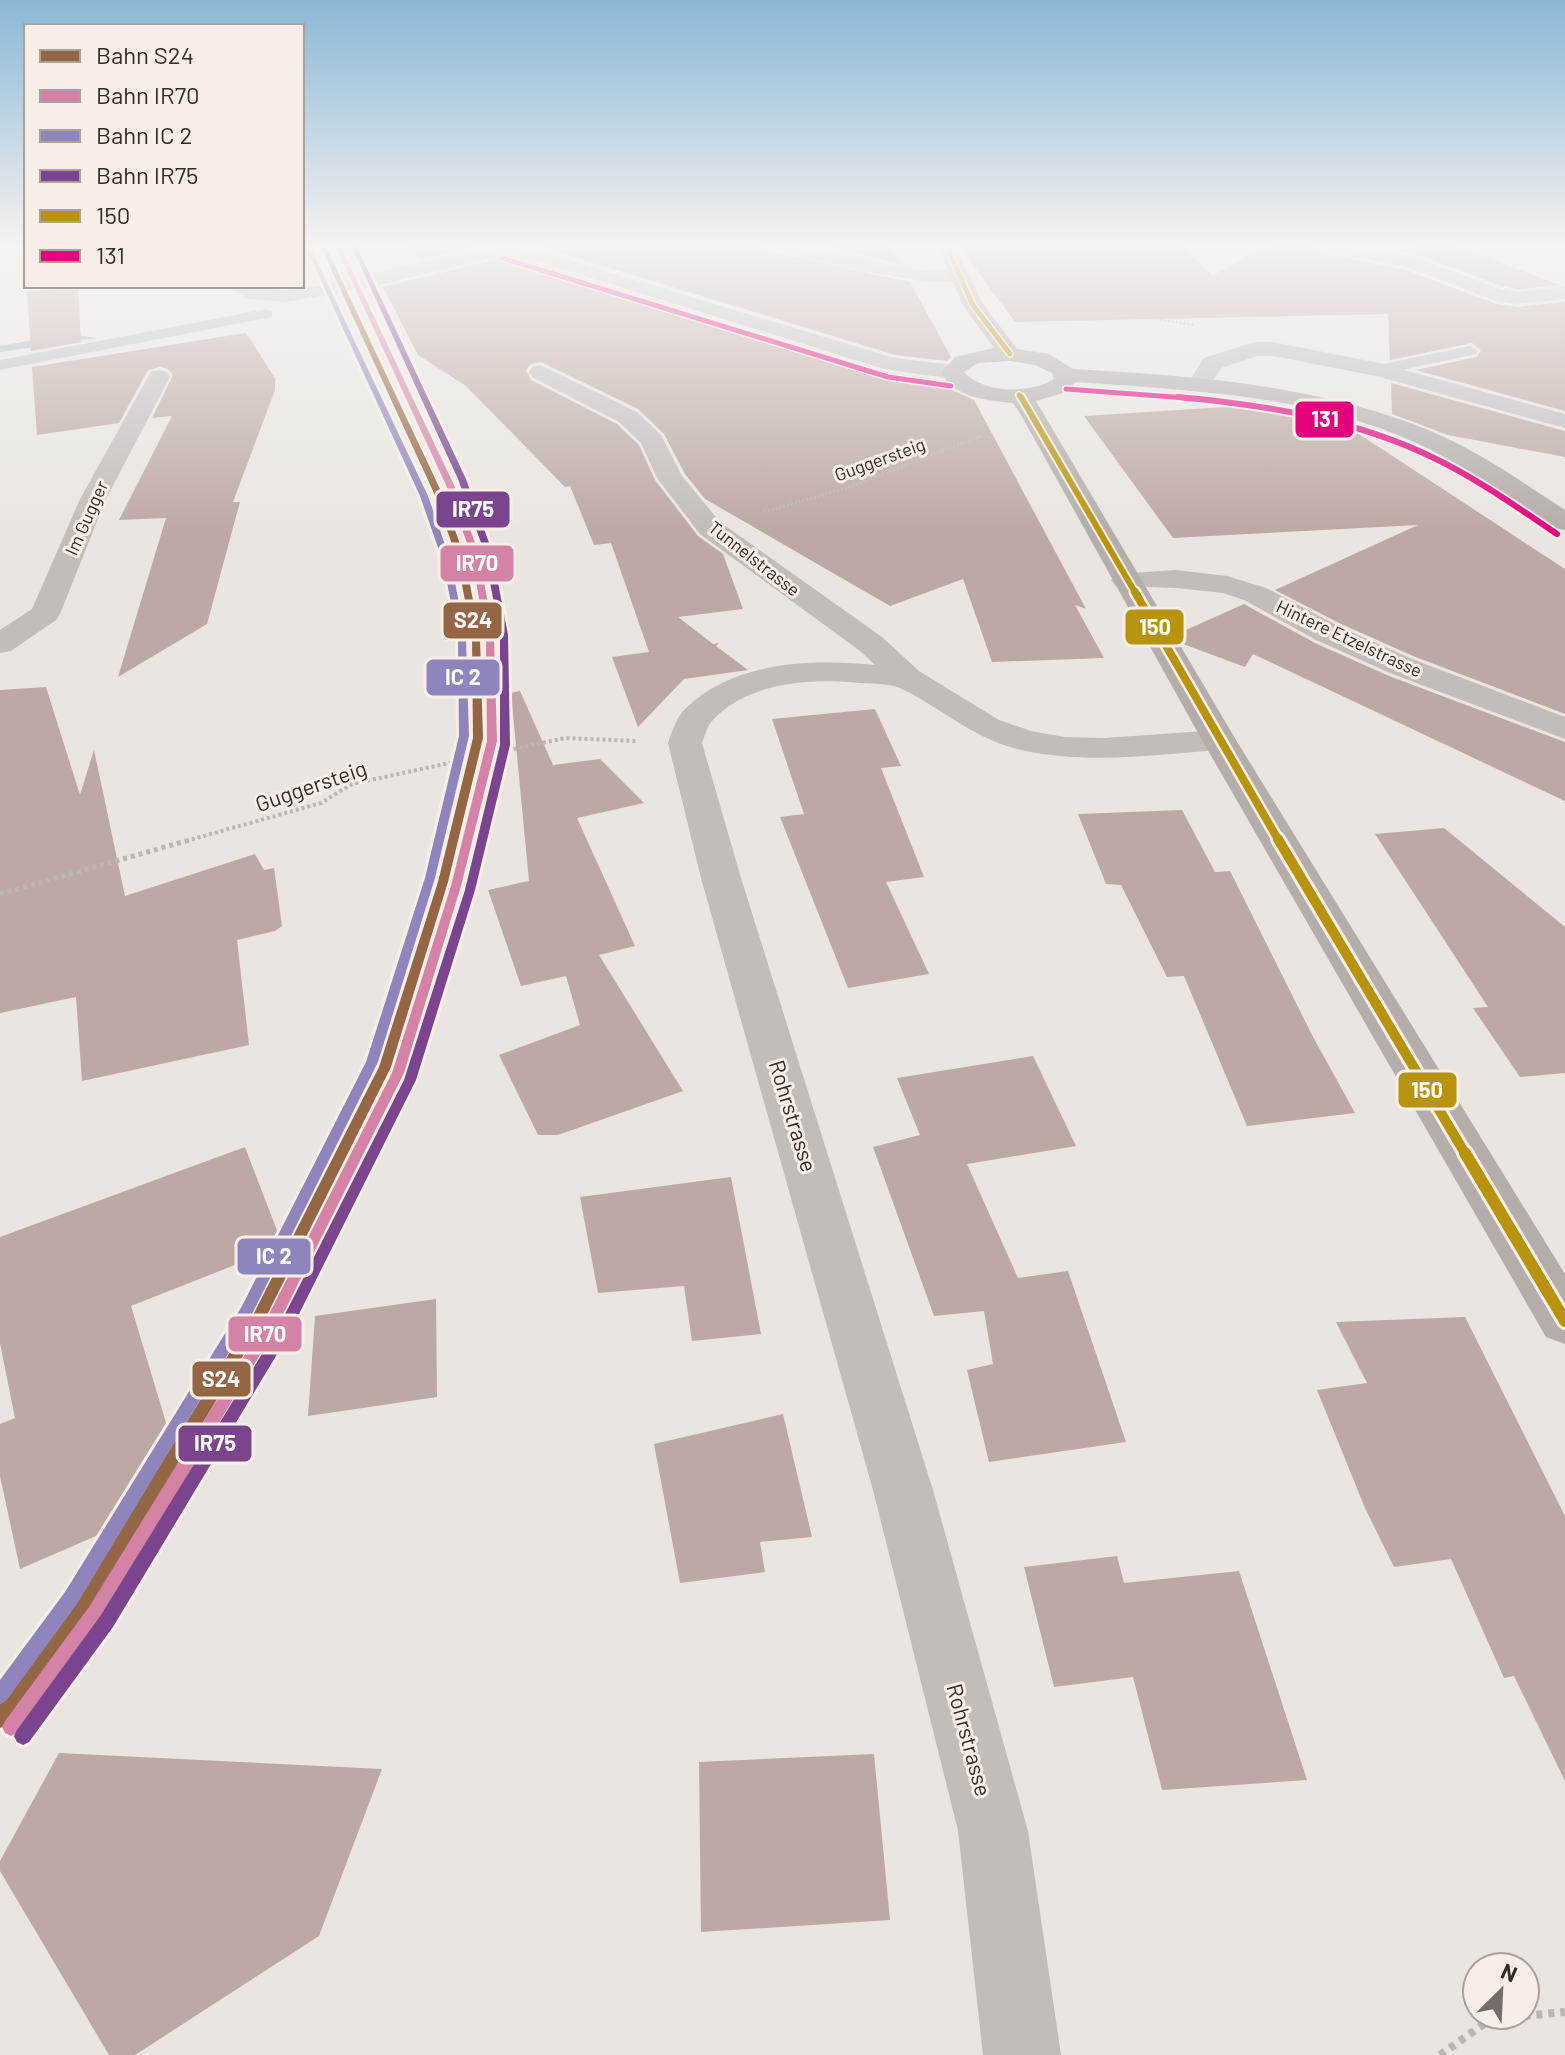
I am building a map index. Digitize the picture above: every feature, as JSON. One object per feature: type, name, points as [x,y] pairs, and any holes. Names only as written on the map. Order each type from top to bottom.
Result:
[{"type":"main road","points":[[1000,341],[1010,354]]},
{"type":"main road","points":[[1067,375],[1060,386],[1019,395],[972,388],[961,383],[953,372],[964,361],[1010,354],[1054,363],[1067,375],[1198,386],[1284,399],[1408,431],[1462,455],[1565,522]]},
{"type":"main road","points":[[1019,395],[1033,414],[1219,740],[1565,1321]]},
{"type":"street","points":[[818,341],[892,364],[953,372]]},
{"type":"street","points":[[1198,386],[1212,363],[1255,349],[1273,349],[1379,370],[1565,421]]},
{"type":"street","name":"Tunnelstrasse","points":[[540,372],[628,417],[652,440],[670,478],[710,528],[871,644],[907,678]]},
{"type":"street","name":"Im Gugger","points":[[0,644],[45,614],[93,499],[159,377]]},
{"type":"street","name":"Hintere Etzelstrasse","points":[[1126,580],[1176,579],[1227,585],[1255,594],[1327,633],[1401,666],[1565,729]]},
{"type":"street","points":[[685,743],[696,717],[731,691],[773,677],[827,670],[907,678],[987,727],[1024,740],[1064,747],[1104,748],[1219,740]]},
{"type":"street","name":"Rohrstrasse","points":[[685,743],[721,878],[903,1490],[989,1816],[1022,2055]]},
{"type":"lane","points":[[0,365],[134,341]]},
{"type":"lane","points":[[1379,370],[1470,351]]},
{"type":"path","points":[[1236,341],[1255,349]]},
{"type":"path","name":"Guggersteig","points":[[710,528],[847,488],[985,435]]},
{"type":"path","name":"Guggersteig","points":[[0,894],[321,803],[352,784],[565,738],[685,743]]},
{"type":"path","points":[[1440,2055],[1491,2019],[1565,2012]]},
{"type":"building","points":[[30,341],[81,341],[81,342],[31,351]]},
{"type":"building","points":[[196,341],[251,341],[275,378],[275,390],[233,502],[240,502],[207,624],[118,677],[166,518],[119,520],[172,416],[152,418],[173,375],[168,369],[160,367],[148,370],[119,423],[37,435],[32,367]]},
{"type":"building","points":[[411,341],[783,341],[883,372],[943,381],[952,390],[974,400],[1086,609],[1075,605],[1104,658],[992,662],[963,579],[890,606],[705,499],[685,474],[664,434],[638,409],[541,362],[531,364],[526,370],[531,380],[617,424],[639,445],[655,480],[698,536],[723,554],[743,609],[678,617],[713,644],[719,643],[716,646],[748,670],[684,679],[638,727],[612,657],[649,652],[611,543],[594,545],[570,486],[565,487],[466,386],[418,355]]},
{"type":"building","points":[[849,341],[942,341],[951,357],[947,361],[895,355]]},
{"type":"building","points":[[1389,341],[1565,341],[1565,411],[1416,370],[1477,357],[1481,350],[1472,343],[1390,360]]},
{"type":"building","points":[[1391,383],[1565,431],[1565,457],[1448,435],[1392,414]]},
{"type":"building","points":[[1272,404],[1333,417],[1565,569],[1565,714],[1413,656],[1275,590],[1418,525],[1173,538],[1084,416]]},
{"type":"building","points":[[1244,604],[1315,643],[1389,676],[1565,742],[1565,801],[1253,654],[1245,667],[1183,644],[1177,634]]},
{"type":"building","points":[[46,687],[80,795],[94,750],[125,896],[255,854],[264,870],[274,868],[282,926],[275,931],[237,940],[249,1045],[82,1081],[76,997],[0,1013],[0,690]]},
{"type":"building","points":[[520,691],[553,765],[600,759],[644,803],[577,818],[635,946],[599,955],[683,1091],[558,1135],[538,1135],[499,1055],[580,1025],[566,976],[521,986],[488,890],[529,881],[511,693]]},
{"type":"building","points":[[875,709],[901,766],[881,768],[924,877],[886,882],[929,974],[848,988],[780,817],[804,814],[772,719]]},
{"type":"building","points":[[1182,810],[1215,872],[1230,871],[1312,1035],[1355,1113],[1247,1126],[1184,976],[1167,977],[1121,885],[1106,884],[1078,814]]},
{"type":"building","points":[[1444,828],[1565,927],[1565,1073],[1520,1077],[1473,1008],[1488,1007],[1375,834]]},
{"type":"building","points":[[1033,1056],[1076,1146],[967,1164],[1018,1278],[1068,1271],[1126,1442],[989,1462],[967,1370],[993,1364],[984,1311],[934,1316],[873,1147],[920,1135],[897,1078]]},
{"type":"building","points":[[245,1147],[283,1246],[131,1306],[188,1496],[20,1569],[0,1476],[0,1424],[15,1418],[0,1343],[0,1237]]},
{"type":"building","points":[[731,1177],[761,1334],[692,1341],[684,1286],[598,1293],[580,1197]]},
{"type":"building","points":[[436,1299],[437,1397],[308,1416],[315,1316]]},
{"type":"building","points":[[1465,1317],[1565,1516],[1565,1781],[1514,1676],[1504,1678],[1451,1559],[1394,1567],[1365,1508],[1317,1390],[1367,1383],[1336,1322]]},
{"type":"building","points":[[783,1414],[812,1537],[760,1542],[765,1572],[680,1583],[654,1444]]},
{"type":"building","points":[[1117,1556],[1124,1583],[1239,1571],[1307,1780],[1162,1790],[1133,1677],[1054,1687],[1024,1567]]},
{"type":"building","points":[[59,1753],[382,1769],[319,1936],[135,2055],[109,2055],[0,1871],[0,1861]]},
{"type":"building","points":[[874,1754],[890,1920],[701,1932],[699,1762]]},
{"type":"waterway","points":[[0,349],[46,341]]},
{"type":"rail line","name":"S24","points":[[0,1719],[83,1606],[259,1317],[385,1067],[443,882],[478,738],[476,638],[461,558],[437,491],[367,341]]},
{"type":"rail line","name":"IR70","points":[[11,1727],[95,1613],[271,1324],[398,1073],[456,886],[492,741],[490,637],[475,554],[450,485],[382,341]]},
{"type":"rail line","name":"IR75","points":[[23,1736],[107,1621],[283,1332],[410,1080],[470,890],[505,745],[504,635],[488,551],[462,479],[398,341]]},
{"type":"transit line","points":[[0,1695],[71,1598],[247,1310],[372,1062],[430,878],[464,736],[462,639],[447,562],[424,496],[351,341]]},
{"type":"transit line","name":"131","points":[[771,341],[888,377],[951,386]]},
{"type":"transit line","name":"150","points":[[1000,341],[1010,354]]},
{"type":"transit line","name":"131","points":[[1066,389],[1244,404],[1288,411],[1374,433],[1452,467],[1557,534]]},
{"type":"transit line","name":"150","points":[[1019,395],[1033,414],[1219,740],[1565,1321]]}]
